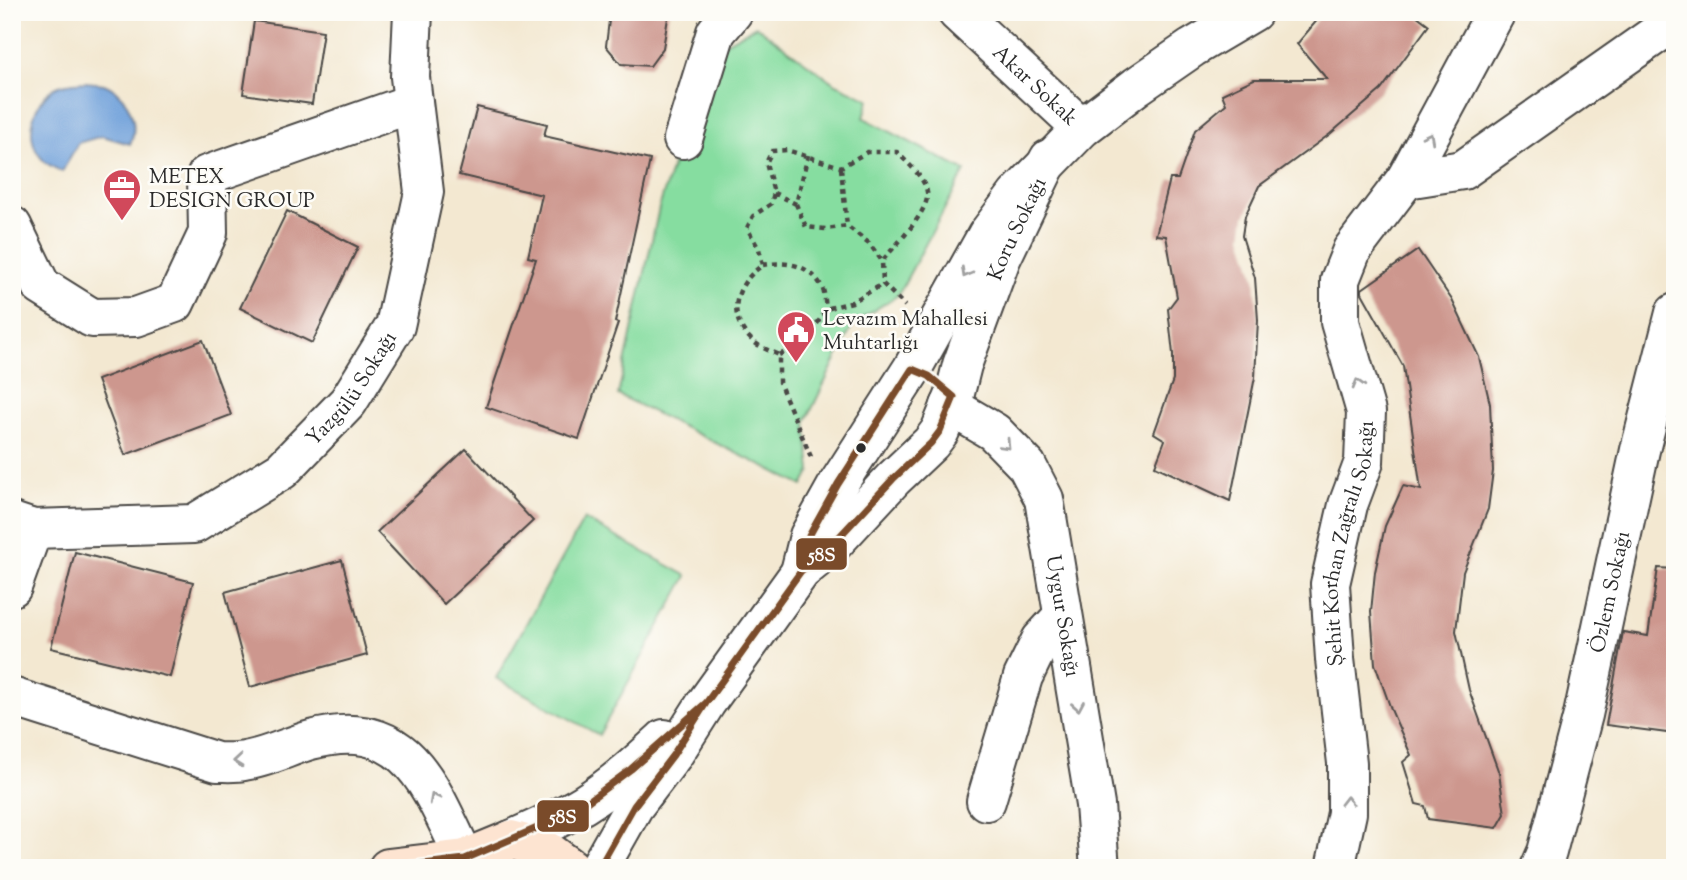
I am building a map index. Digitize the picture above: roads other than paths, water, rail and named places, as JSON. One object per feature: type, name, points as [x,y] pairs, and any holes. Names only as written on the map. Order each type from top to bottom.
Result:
[{"type":"main road","points":[[388,868],[545,849],[571,868]]},
{"type":"street","points":[[683,139],[716,32],[733,12]]},
{"type":"street","name":"Akar Sokak","points":[[957,12],[1082,128]]},
{"type":"street","name":"Koru Sokağı","points":[[801,570],[809,537],[838,484],[918,357],[987,235],[1017,195],[1082,128],[1181,55],[1253,12]]},
{"type":"street","name":"Şehit Korhan Zağralı Sokağı","points":[[1335,868],[1347,813],[1347,763],[1335,659],[1330,584],[1348,505],[1364,462],[1366,412],[1340,322],[1339,280],[1352,250],[1406,180],[1496,12]]},
{"type":"street","name":"Yazgülü Sokağı","points":[[22,526],[194,524],[282,470],[348,402],[395,326],[424,192],[410,77],[412,13]]},
{"type":"street","points":[[1406,180],[1463,170],[1675,21]]},
{"type":"street","points":[[12,226],[41,286],[92,318],[136,317],[175,303],[208,233],[207,176],[413,103]]},
{"type":"street","name":"Koru Sokağı","points":[[599,868],[634,806],[673,755],[706,703],[801,570],[827,550],[940,431],[1001,259],[1049,159]]},
{"type":"street","name":"Özlem Sokağı","points":[[1540,868],[1547,852],[1583,715],[1640,450],[1675,313]]},
{"type":"street","name":"Uygur Sokağı","points":[[918,357],[929,376],[952,401],[993,432],[1027,466],[1044,499],[1095,805],[1100,868]]},
{"type":"street","points":[[879,419],[900,441],[922,451]]},
{"type":"street","points":[[12,587],[22,526]]},
{"type":"street","points":[[986,801],[1023,677],[1041,640],[1062,617]]},
{"type":"street","points":[[12,697],[217,762],[246,761],[313,740],[359,734],[391,744],[417,767],[490,856]]},
{"type":"street","name":"Koru Sokağı","points":[[490,856],[587,802],[631,769],[706,703]]},
{"type":"water","points":[[87,82],[104,84],[119,94],[129,109],[133,135],[130,144],[102,136],[78,143],[62,172],[45,162],[34,145],[32,127],[36,110],[55,88]]},
{"type":"place","name":"METEX DESIGN GROUP","points":[[122,222]]},
{"type":"place","name":"Levazım Mahallesi Muhtarlığı","points":[[796,364]]}]
